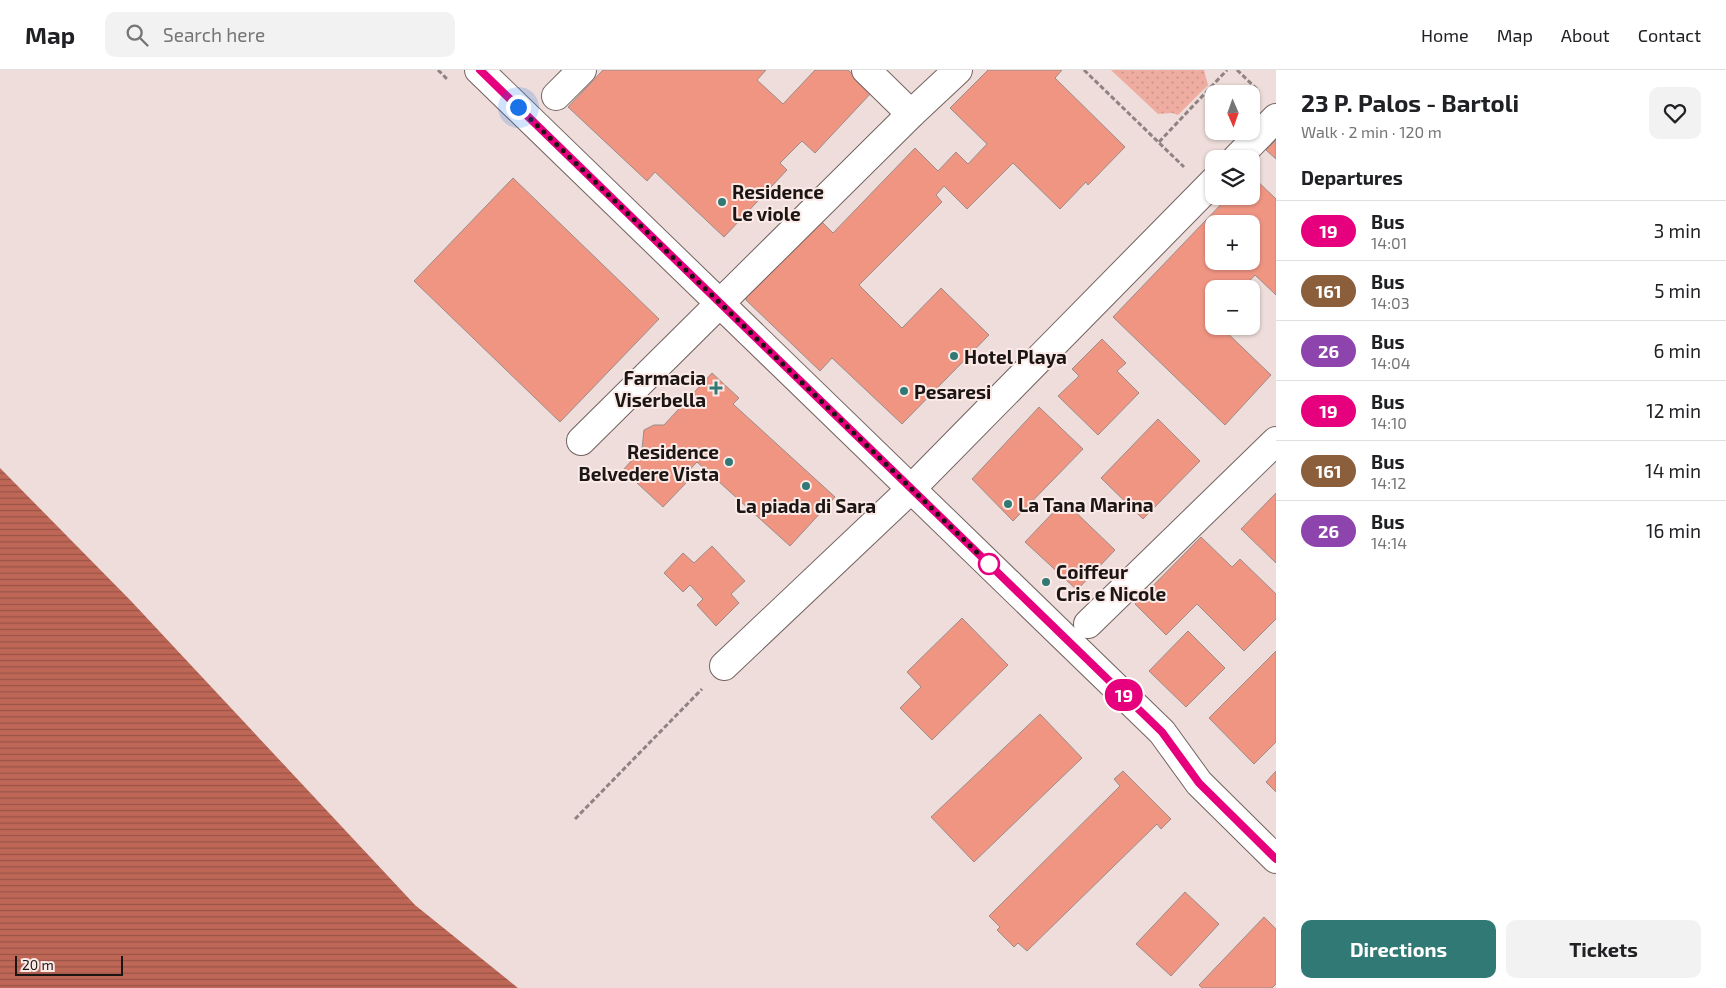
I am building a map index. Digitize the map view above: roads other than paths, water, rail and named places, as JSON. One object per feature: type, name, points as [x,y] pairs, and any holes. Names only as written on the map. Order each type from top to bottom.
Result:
[{"type":"street","points":[[480,70],[1162,732],[1199,783],[1276,859]]},
{"type":"street","points":[[556,96],[582,70]]},
{"type":"street","points":[[866,70],[911,114]]},
{"type":"street","points":[[581,441],[911,114],[958,70]]},
{"type":"street","points":[[1245,150],[1276,118]]},
{"type":"street","points":[[724,666],[911,489],[1205,190]]},
{"type":"street","points":[[1088,624],[1276,441]]},
{"type":"place","name":"Residence Le viole","points":[[722,202]]},
{"type":"place","name":"Hotel Playa","points":[[954,356]]},
{"type":"place","name":"Farmacia Viserbella","points":[[716,388]]},
{"type":"place","name":"Pesaresi","points":[[904,391]]},
{"type":"place","name":"Residence Belvedere Vista","points":[[729,462]]},
{"type":"place","name":"La piada di Sara","points":[[806,486]]},
{"type":"place","name":"La Tana Marina","points":[[1008,504]]},
{"type":"place","name":"Coiffeur Cris e Nicole","points":[[1046,582]]}]
